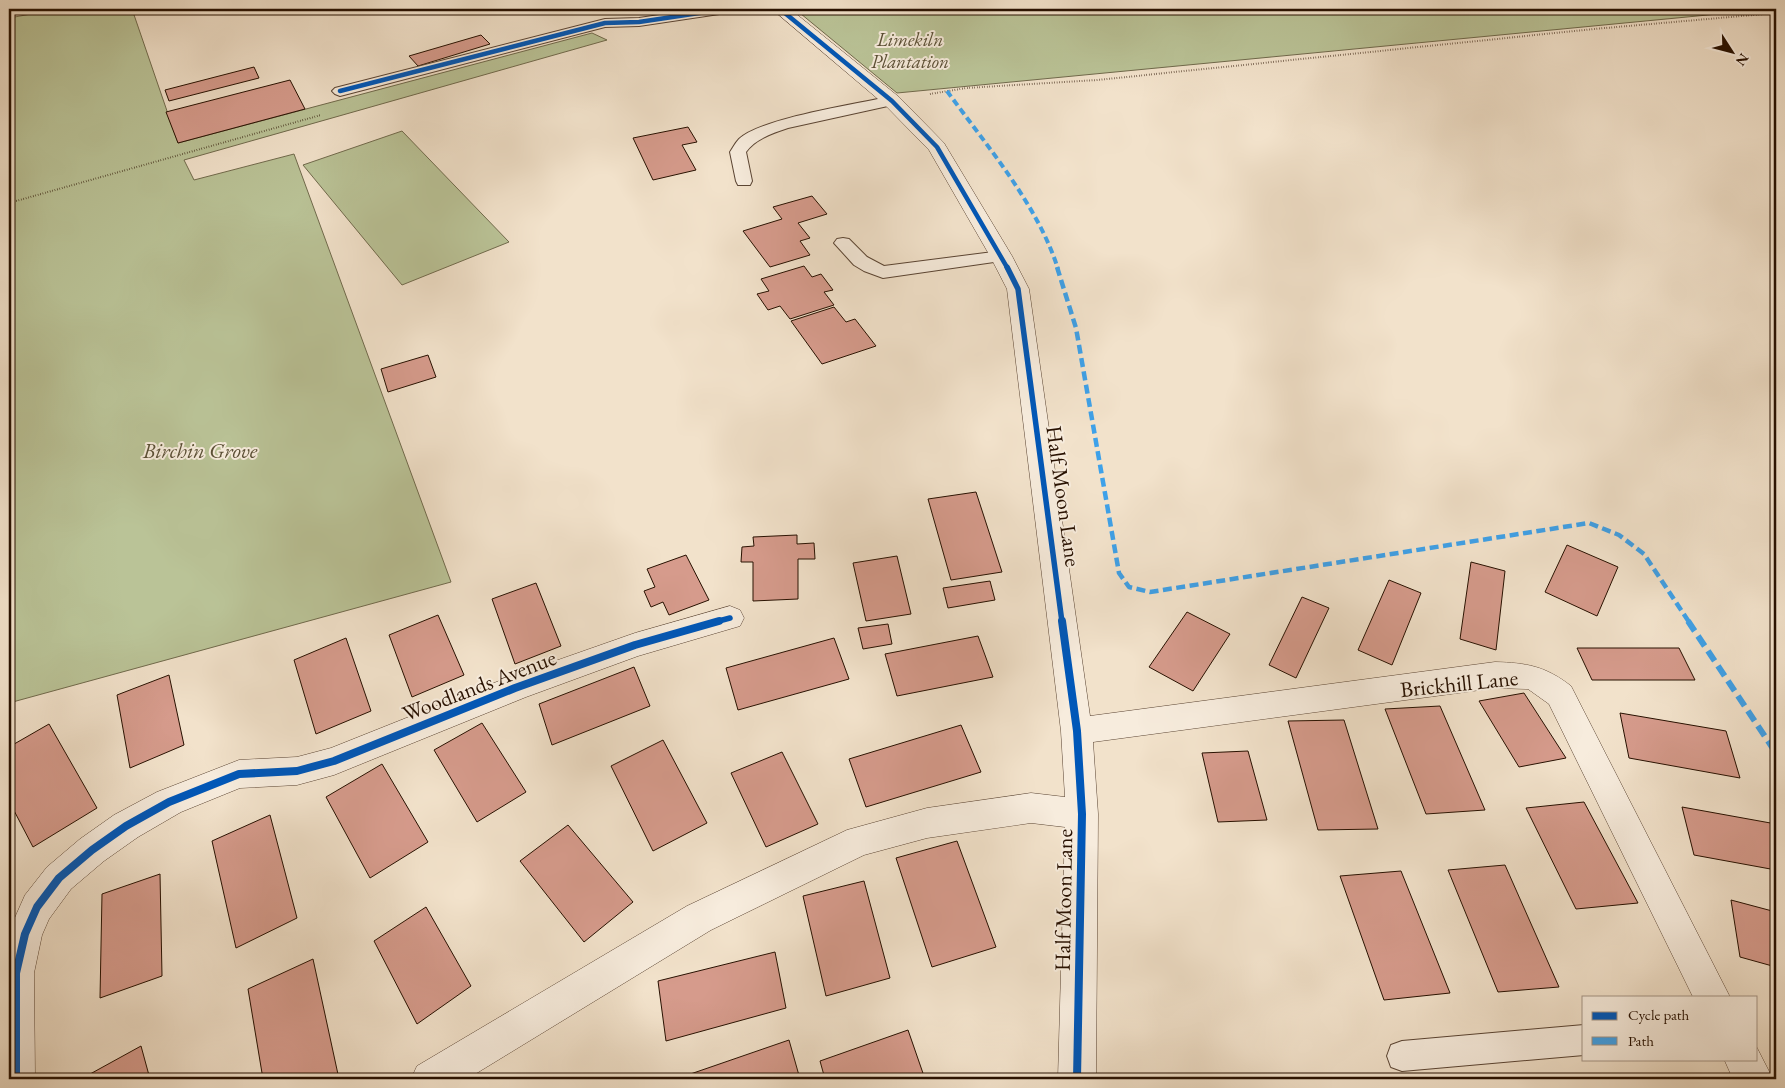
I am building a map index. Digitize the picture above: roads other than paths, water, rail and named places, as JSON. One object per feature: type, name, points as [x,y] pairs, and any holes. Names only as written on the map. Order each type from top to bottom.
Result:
[{"type":"street","name":"Half Moon Lane","points":[[780,9],[892,101],[937,147],[1001,256],[1018,289],[1077,731],[1082,814],[1076,1079]]},
{"type":"street","name":"Woodlands Avenue","points":[[16,1079],[16,973],[25,934],[37,907],[59,878],[92,850],[126,826],[169,802],[239,774],[297,771],[334,761],[516,688],[617,652],[730,618]]},
{"type":"street","name":"Brickhill Lane","points":[[1077,731],[1495,675],[1532,676],[1543,681],[1560,695],[1711,996]]},
{"type":"street","points":[[430,1079],[699,918],[859,841],[927,823],[1031,808],[1082,814]]},
{"type":"street","points":[[1744,1060],[1754,1079]]},
{"type":"lane","points":[[340,91],[605,23],[639,22],[726,9]]},
{"type":"lane","points":[[744,181],[738,152],[745,142],[767,130],[784,124],[892,101]]},
{"type":"lane","points":[[843,243],[858,261],[868,268],[883,272],[1001,256]]},
{"type":"lane","points":[[1402,1056],[1582,1040]]},
{"type":"park label","name":"Limekiln Plantation","points":[[910,50]]},
{"type":"park label","name":"Birchin Grove","points":[[200,450]]}]
